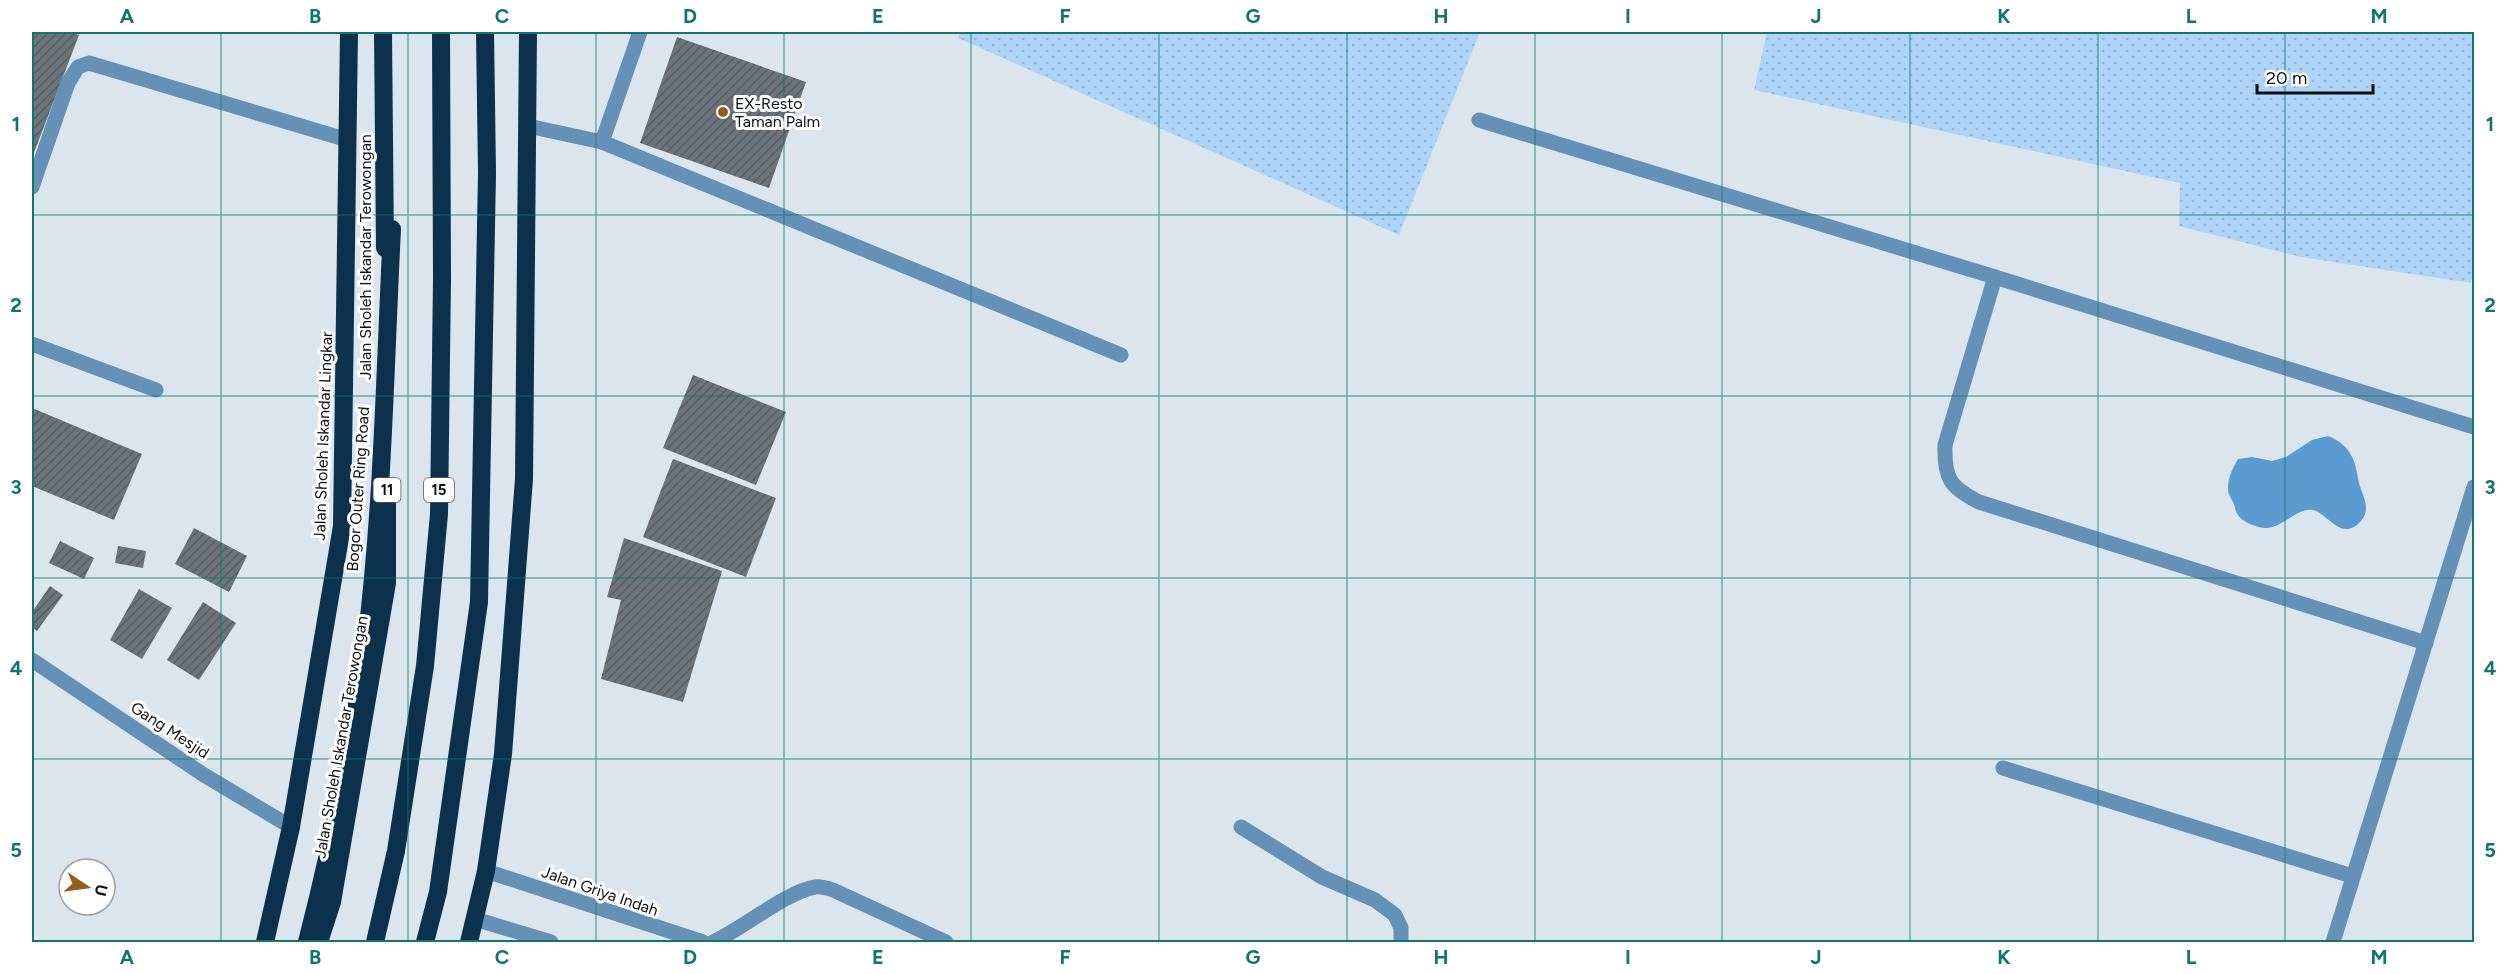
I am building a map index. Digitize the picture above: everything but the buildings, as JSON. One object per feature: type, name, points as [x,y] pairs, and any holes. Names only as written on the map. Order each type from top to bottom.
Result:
[{"type":"highway","name":"Jalan Sholeh Iskandar Lingkar","points":[[265,942],[291,827],[342,526],[349,32]]},
{"type":"highway","name":"Jalan Sholeh Iskandar Terowongan","points":[[319,942],[332,902],[387,583],[383,32]]},
{"type":"highway","name":"Bogor Outer Ring Road","points":[[307,942],[334,836],[366,644],[379,514],[392,229],[391,32]]},
{"type":"highway","name":"15","points":[[375,942],[396,851],[425,666],[439,514],[442,279],[441,32]]},
{"type":"highway","points":[[425,942],[438,892],[479,602],[487,173],[485,32]]},
{"type":"highway","points":[[470,942],[486,871],[502,754],[524,478],[528,32]]},
{"type":"street","points":[[602,142],[640,32]]},
{"type":"street","points":[[32,187],[68,83],[78,67],[89,63],[348,140]]},
{"type":"street","points":[[1479,120],[1995,277],[2475,427]]},
{"type":"street","points":[[528,126],[602,142],[1121,355]]},
{"type":"street","points":[[1995,277],[1945,445],[1944,464],[1949,480],[1959,492],[1979,502],[2426,643]]},
{"type":"street","points":[[32,344],[156,390]]},
{"type":"street","points":[[2333,942],[2475,487]]},
{"type":"street","name":"Gang Mesjid","points":[[32,660],[204,774],[291,827]]},
{"type":"street","points":[[2003,768],[2352,876]]},
{"type":"street","points":[[1241,827],[1322,878],[1374,900],[1395,915],[1401,928],[1401,942]]},
{"type":"street","name":"Jalan Griya Indah","points":[[486,871],[680,937],[703,942]]},
{"type":"street","points":[[712,942],[733,933],[801,891],[818,886],[833,890],[946,942]]},
{"type":"street","points":[[476,919],[551,942]]},
{"type":"shaded area","points":[[960,32],[1480,32],[1399,235],[958,38]]},
{"type":"shaded area","points":[[1767,32],[2474,32],[2474,267],[2471,283],[2301,257],[2179,226],[2180,183],[1754,90]]},
{"type":"shaded area","points":[[2328,436],[2345,447],[2355,464],[2366,505],[2361,521],[2354,527],[2341,528],[2313,510],[2301,512],[2278,525],[2266,528],[2250,524],[2240,518],[2228,489],[2231,474],[2238,459],[2252,457],[2272,461],[2286,457],[2312,440]]},
{"type":"place","name":"EX-Resto Taman Palm","points":[[723,112]]}]
